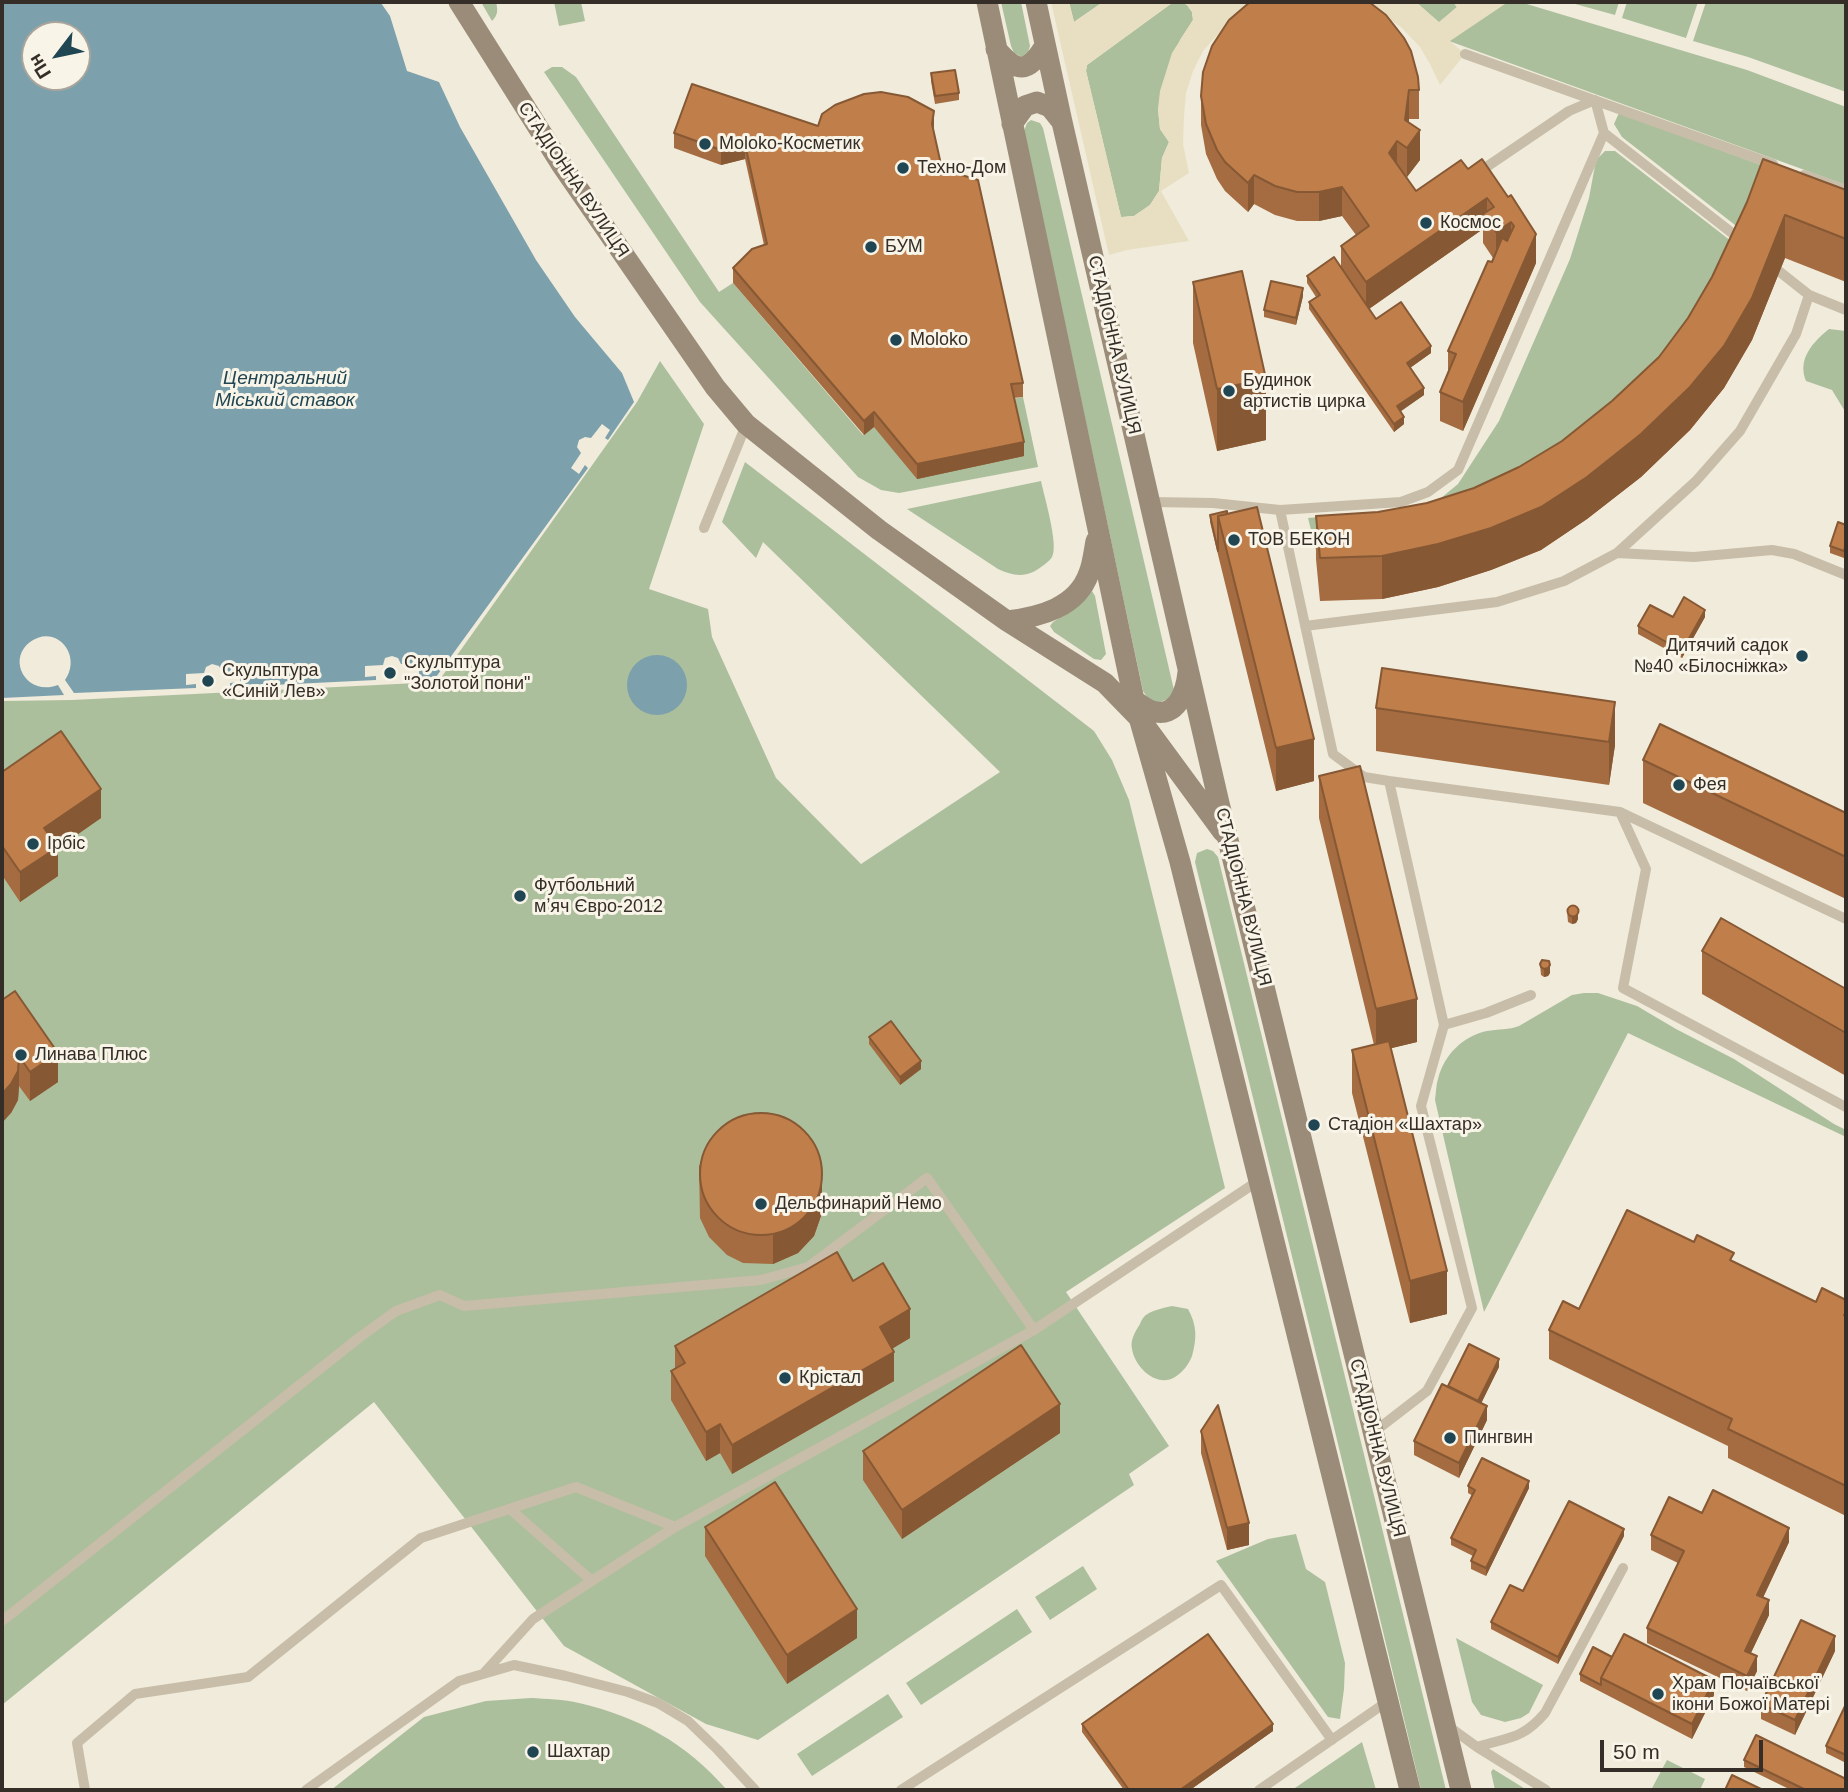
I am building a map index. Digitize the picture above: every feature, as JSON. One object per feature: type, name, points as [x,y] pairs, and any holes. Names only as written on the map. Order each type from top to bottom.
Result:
[{"type":"street","name":"СТАДІОННА ВУЛИЦЯ","points":[[459,2],[561,164],[715,387],[746,424],[878,530],[1007,621],[1105,683],[1137,709]]},
{"type":"street","points":[[986,2],[1137,709],[1180,862],[1410,1790]]},
{"type":"street","name":"СТАДІОННА ВУЛИЦЯ","points":[[1036,2],[1228,839],[1461,1790]]},
{"type":"street","points":[[996,49],[1017,67],[1028,66],[1045,46]]},
{"type":"street","points":[[1012,124],[1025,106],[1037,102],[1049,107],[1062,122]]},
{"type":"street","points":[[1007,621],[1042,615],[1069,600],[1082,587],[1089,573],[1098,532]]},
{"type":"street","points":[[1137,709],[1162,713],[1172,709],[1180,701],[1186,688],[1189,669]]},
{"type":"street","points":[[1137,709],[1228,839]]},
{"type":"lane","points":[[1465,54],[1783,167]]},
{"type":"lane","points":[[1595,100],[1604,133],[1746,244]]},
{"type":"lane","points":[[1479,172],[1569,111],[1595,100]]},
{"type":"lane","points":[[1151,502],[1213,503],[1280,510],[1401,502],[1428,492],[1458,470],[1604,133]]},
{"type":"lane","points":[[1796,172],[1846,190]]},
{"type":"lane","points":[[1780,272],[1809,295],[1846,310]]},
{"type":"lane","points":[[1305,626],[1497,602],[1564,581],[1617,553],[1696,481],[1740,431],[1796,334],[1809,295]]},
{"type":"lane","points":[[704,528],[746,424]]},
{"type":"lane","points":[[1280,510],[1333,754],[1364,777],[1620,811],[1846,919]]},
{"type":"lane","points":[[1617,553],[1694,557],[1772,550],[1794,554],[1846,575]]},
{"type":"lane","points":[[1373,1433],[1427,1391],[1472,1308],[1421,1106],[1444,1024],[1389,781]]},
{"type":"lane","points":[[1620,811],[1646,869],[1623,988],[1846,1107]]},
{"type":"lane","points":[[1444,1024],[1486,1013],[1531,995]]},
{"type":"lane","points":[[2,1621],[360,1337],[396,1311],[440,1295],[464,1306],[761,1280],[808,1267],[927,1178],[1034,1330]]},
{"type":"lane","points":[[484,1673],[533,1619],[675,1527],[1034,1330],[1259,1180]]},
{"type":"lane","points":[[85,1790],[77,1743],[135,1694],[248,1677],[421,1538],[576,1488],[675,1527]]},
{"type":"lane","points":[[510,1509],[592,1581]]},
{"type":"lane","points":[[1477,1747],[1519,1736],[1534,1726],[1545,1713],[1623,1568]]},
{"type":"lane","points":[[901,1790],[1221,1585],[1332,1740]]},
{"type":"lane","points":[[306,1790],[459,1681],[514,1665],[591,1682],[659,1703],[688,1721],[755,1790]]},
{"type":"lane","points":[[1259,1790],[1388,1701]]},
{"type":"lane","points":[[1445,1723],[1477,1747],[1546,1790]]},
{"type":"green space","points":[[481,2],[496,2],[497,12],[492,21]]},
{"type":"green space","points":[[554,2],[581,2],[585,21],[559,26]]},
{"type":"green space","points":[[1001,2],[1021,2],[1030,46],[1022,57],[1014,53],[1011,46]]},
{"type":"green space","points":[[1069,2],[1103,2],[1074,22]]},
{"type":"green space","points":[[1181,2],[1192,12],[1193,20],[1180,40],[1158,109],[1160,129],[1169,142],[1162,158],[1159,191],[1150,205],[1134,216],[1121,217],[1086,71],[1087,65],[1172,3]]},
{"type":"green space","points":[[1416,2],[1453,2],[1457,7],[1439,23]]},
{"type":"green space","points":[[1520,2],[1747,70],[1846,107],[1846,185],[1449,41],[1505,3]]},
{"type":"green space","points":[[1568,2],[1619,2],[1615,15]]},
{"type":"green space","points":[[1627,2],[1698,2],[1686,38],[1622,18]]},
{"type":"green space","points":[[1706,2],[1846,2],[1846,92],[1748,57],[1693,41]]},
{"type":"green space","points":[[552,67],[562,67],[576,77],[719,292],[733,283],[863,435],[874,427],[1023,397],[1038,467],[899,493],[881,490],[858,477],[700,302],[544,72]]},
{"type":"green space","points":[[1619,113],[1846,196],[1744,232],[1622,137],[1614,124]]},
{"type":"green space","points":[[1031,120],[1040,123],[1043,128],[1174,690],[1168,699],[1157,703],[1143,691],[1024,131]]},
{"type":"green space","points":[[1605,151],[1615,151],[1740,248],[1608,441],[1317,554],[1308,518],[1408,509],[1441,498],[1458,484],[1499,421],[1570,259],[1589,198],[1596,160]]},
{"type":"green space","points":[[1829,329],[1846,331],[1846,413],[1832,390],[1806,381],[1804,373],[1808,352]]},
{"type":"green space","points":[[660,361],[704,424],[649,589],[708,609],[712,637],[776,778],[861,864],[1000,772],[763,542],[756,558],[722,522],[745,462],[1094,731],[1112,760],[1129,800],[1225,1188],[1066,1292],[1169,1446],[1129,1474],[1134,1485],[758,1740],[706,1724],[564,1646],[374,1402],[2,1705],[2,701],[438,682],[637,402]]},
{"type":"green space","points":[[1041,481],[1054,551],[1047,563],[1026,574],[1012,574],[998,569],[907,509]]},
{"type":"green space","points":[[1092,591],[1106,654],[1101,660],[1094,659],[1054,632],[1050,626]]},
{"type":"green space","points":[[1207,849],[1218,857],[1446,1790],[1421,1790],[1195,862],[1197,853]]},
{"type":"green space","points":[[1598,993],[1637,1006],[1734,1059],[1846,1130],[1846,1137],[1628,1033],[1484,1312],[1435,1100],[1438,1079],[1450,1055],[1470,1037],[1487,1031],[1519,1026],[1572,995]]},
{"type":"green space","points":[[1172,1306],[1188,1309],[1195,1326],[1195,1343],[1191,1359],[1183,1370],[1175,1377],[1161,1380],[1148,1374],[1137,1363],[1132,1342],[1145,1316],[1155,1310]]},
{"type":"green space","points":[[1296,1534],[1306,1569],[1325,1582],[1345,1663],[1340,1719],[1328,1717],[1216,1561],[1268,1539]]},
{"type":"green space","points":[[1083,1566],[1097,1589],[1050,1620],[1035,1597]]},
{"type":"green space","points":[[1017,1609],[1032,1632],[921,1705],[906,1683]]},
{"type":"green space","points":[[1456,1638],[1543,1685],[1529,1713],[1505,1722],[1481,1715],[1472,1702]]},
{"type":"green space","points":[[888,1694],[903,1717],[812,1776],[797,1754]]},
{"type":"green space","name":"Шахтар","points":[[531,1698],[579,1703],[641,1724],[695,1759],[727,1790],[331,1790],[424,1717],[486,1701]]},
{"type":"green space","points":[[1362,1742],[1376,1790],[1292,1790]]},
{"type":"green space","points":[[1667,1760],[1705,1779],[1700,1790],[1651,1790]]},
{"type":"green space","points":[[1493,1769],[1527,1790],[1495,1790],[1491,1772]]},
{"type":"shaded area","points":[[1051,2],[1069,2],[1074,22],[1103,2],[1178,2],[1172,3],[1087,65],[1086,71],[1121,217],[1124,217],[1134,216],[1150,205],[1159,191],[1162,158],[1169,142],[1160,129],[1160,91],[1172,53],[1193,20],[1192,12],[1181,2],[1270,2],[1237,18],[1219,33],[1203,51],[1193,71],[1186,93],[1184,116],[1183,144],[1189,173],[1161,191],[1189,241],[1109,255]]},
{"type":"shaded area","points":[[1362,2],[1416,2],[1439,22],[1457,7],[1453,2],[1508,2],[1450,41],[1465,54],[1440,85],[1420,47],[1401,27]]},
{"type":"water","name":"Центральний Міський ставок","points":[[2,2],[381,3],[390,16],[407,71],[439,82],[460,127],[536,260],[575,317],[622,373],[634,402],[608,440],[605,438],[610,430],[602,424],[591,438],[579,440],[577,447],[581,453],[571,468],[579,474],[585,465],[588,468],[436,677],[410,678],[409,674],[419,674],[419,664],[401,664],[398,658],[392,656],[385,658],[383,665],[365,666],[365,677],[376,676],[376,680],[230,687],[230,683],[240,682],[240,672],[222,672],[219,666],[212,664],[206,667],[204,673],[186,674],[186,685],[196,684],[196,688],[74,693],[65,680],[71,660],[64,644],[49,636],[39,637],[23,650],[20,667],[23,675],[37,686],[58,685],[64,695],[2,698]]},
{"type":"water","points":[[657,655],[674,660],[682,668],[687,685],[682,702],[674,710],[657,715],[640,710],[632,702],[627,685],[632,668],[640,660]]},
{"type":"building","name":"Космос","points":[[1250,2],[1369,2],[1386,15],[1411,51],[1419,90],[1409,90],[1405,120],[1420,130],[1407,148],[1397,141],[1389,153],[1416,191],[1461,160],[1468,169],[1482,159],[1508,197],[1511,195],[1536,234],[1463,402],[1440,392],[1456,354],[1448,351],[1488,261],[1492,262],[1502,238],[1507,241],[1514,226],[1511,222],[1496,232],[1483,214],[1494,207],[1487,198],[1366,282],[1341,246],[1369,226],[1342,187],[1319,192],[1297,192],[1275,186],[1254,175],[1248,183],[1225,162],[1217,150],[1206,124],[1201,96],[1203,72],[1212,46],[1229,20]]},
{"type":"building","points":[[955,70],[959,93],[935,96],[931,73]]},
{"type":"building","name":"Moloko","points":[[692,84],[818,126],[822,114],[835,105],[864,94],[881,92],[908,97],[934,111],[932,124],[942,169],[978,180],[1023,383],[1011,384],[1024,442],[917,464],[874,412],[864,421],[733,268],[752,249],[767,244],[745,144],[721,150],[674,133]]},
{"type":"building","points":[[1763,159],[1846,190],[1846,239],[1785,215],[1752,298],[1724,346],[1690,387],[1641,434],[1587,477],[1541,507],[1491,528],[1438,544],[1382,556],[1320,558],[1316,516],[1378,512],[1427,503],[1474,488],[1519,467],[1562,441],[1612,401],[1659,357],[1688,318],[1712,277],[1747,202]]},
{"type":"building","points":[[1334,257],[1376,319],[1401,302],[1431,346],[1407,363],[1424,388],[1397,406],[1404,417],[1394,424],[1309,302],[1320,295],[1307,276]]},
{"type":"building","points":[[1242,271],[1266,379],[1217,389],[1193,282]]},
{"type":"building","points":[[1271,281],[1303,288],[1296,318],[1264,310]]},
{"type":"building","points":[[1257,507],[1314,739],[1276,748],[1218,516]]},
{"type":"building","points":[[1227,511],[1227,514],[1218,516],[1218,551],[1210,515]]},
{"type":"building","points":[[1838,522],[1846,525],[1844,551],[1830,546]]},
{"type":"building","points":[[1684,597],[1705,610],[1682,651],[1638,626],[1650,605],[1673,617]]},
{"type":"building","points":[[1382,668],[1615,702],[1609,742],[1376,708]]},
{"type":"building","points":[[1660,724],[1846,813],[1846,857],[1643,760]]},
{"type":"building","name":"Ірбіс","points":[[61,731],[101,789],[44,828],[58,847],[20,872],[2,846],[2,772]]},
{"type":"building","points":[[1360,766],[1417,999],[1376,1009],[1319,776]]},
{"type":"building","points":[[1573,906],[1577,907],[1577,915],[1573,916],[1569,915],[1568,911],[1569,907]]},
{"type":"building","points":[[1721,918],[1846,989],[1846,1033],[1702,951]]},
{"type":"building","points":[[1542,960],[1549,961],[1548,968],[1541,967]]},
{"type":"building","points":[[15,991],[58,1053],[30,1072],[19,1056],[18,1071],[2,1094],[2,1000]]},
{"type":"building","points":[[891,1021],[921,1061],[900,1077],[869,1037]]},
{"type":"building","points":[[1389,1041],[1447,1271],[1410,1281],[1352,1050]]},
{"type":"building","name":"Дельфинарий Немо","points":[[761,1113],[784,1117],[804,1131],[818,1151],[822,1174],[818,1197],[804,1217],[784,1231],[761,1235],[738,1231],[718,1217],[704,1197],[700,1174],[704,1151],[718,1131],[738,1117]]},
{"type":"building","points":[[1627,1210],[1694,1242],[1697,1235],[1734,1253],[1730,1260],[1816,1302],[1822,1288],[1846,1300],[1846,1486],[1728,1429],[1732,1419],[1549,1330],[1563,1301],[1579,1309]]},
{"type":"building","name":"Крістал","points":[[837,1252],[853,1281],[883,1263],[910,1309],[880,1327],[894,1352],[732,1445],[720,1424],[706,1432],[671,1371],[685,1363],[675,1346]]},
{"type":"building","points":[[1469,1344],[1499,1359],[1478,1401],[1448,1386]]},
{"type":"building","points":[[1021,1345],[1060,1404],[902,1510],[863,1451]]},
{"type":"building","name":"Пингвин","points":[[1442,1384],[1487,1406],[1459,1463],[1414,1441]]},
{"type":"building","points":[[1218,1405],[1249,1523],[1227,1528],[1201,1431]]},
{"type":"building","points":[[1482,1458],[1529,1481],[1486,1568],[1471,1561],[1476,1550],[1451,1538],[1475,1490],[1468,1486]]},
{"type":"building","points":[[775,1482],[857,1609],[787,1655],[705,1527]]},
{"type":"building","points":[[1713,1490],[1789,1528],[1757,1595],[1769,1600],[1745,1651],[1757,1656],[1747,1676],[1647,1628],[1684,1551],[1651,1535],[1669,1497],[1702,1513]]},
{"type":"building","points":[[1569,1501],[1624,1529],[1558,1657],[1491,1622],[1510,1585],[1523,1591]]},
{"type":"building","points":[[1801,1620],[1835,1636],[1795,1720],[1761,1704]]},
{"type":"building","points":[[1208,1634],[1273,1724],[1180,1790],[1129,1790],[1082,1724]]},
{"type":"building","name":"Храм Почаївської ікони Божої Матері","points":[[1624,1634],[1714,1680],[1692,1724],[1601,1678]]},
{"type":"building","points":[[1593,1647],[1612,1657],[1601,1678],[1601,1685],[1580,1674]]},
{"type":"building","points":[[1846,1704],[1846,1755],[1826,1746]]},
{"type":"building","points":[[1756,1735],[1846,1779],[1846,1790],[1806,1790],[1744,1760]]},
{"type":"building","points":[[1732,1775],[1763,1790],[1725,1790]]},
{"type":"place","name":"Moloko-Косметик","points":[[705,144]]},
{"type":"place","name":"Техно-Дом","points":[[903,168]]},
{"type":"place","name":"Космос","points":[[1426,223]]},
{"type":"place","name":"БУМ","points":[[871,247]]},
{"type":"place","name":"Moloko","points":[[896,340]]},
{"type":"place","name":"Будинок артистів цирка","points":[[1229,391]]},
{"type":"place","name":"ТОВ БЕКОН","points":[[1234,540]]},
{"type":"place","name":"Дитячий садок №40 «Білосніжка»","points":[[1802,656]]},
{"type":"place","name":"Скульптура \"Золотой пони\"","points":[[390,673]]},
{"type":"place","name":"Скульптура «Синій Лев»","points":[[208,681]]},
{"type":"place","name":"Фея","points":[[1679,785]]},
{"type":"place","name":"Ірбіс","points":[[33,844]]},
{"type":"place","name":"Футбольний мʼяч Євро-2012","points":[[520,896]]},
{"type":"place","name":"Линава Плюс","points":[[21,1055]]},
{"type":"place","name":"Стадіон «Шахтар»","points":[[1314,1125]]},
{"type":"place","name":"Дельфинарий Немо","points":[[761,1204]]},
{"type":"place","name":"Крістал","points":[[785,1378]]},
{"type":"place","name":"Пингвин","points":[[1450,1438]]},
{"type":"place","name":"Храм Почаївської ікони Божої Матері","points":[[1658,1694]]},
{"type":"place","name":"Шахтар","points":[[533,1752]]}]
